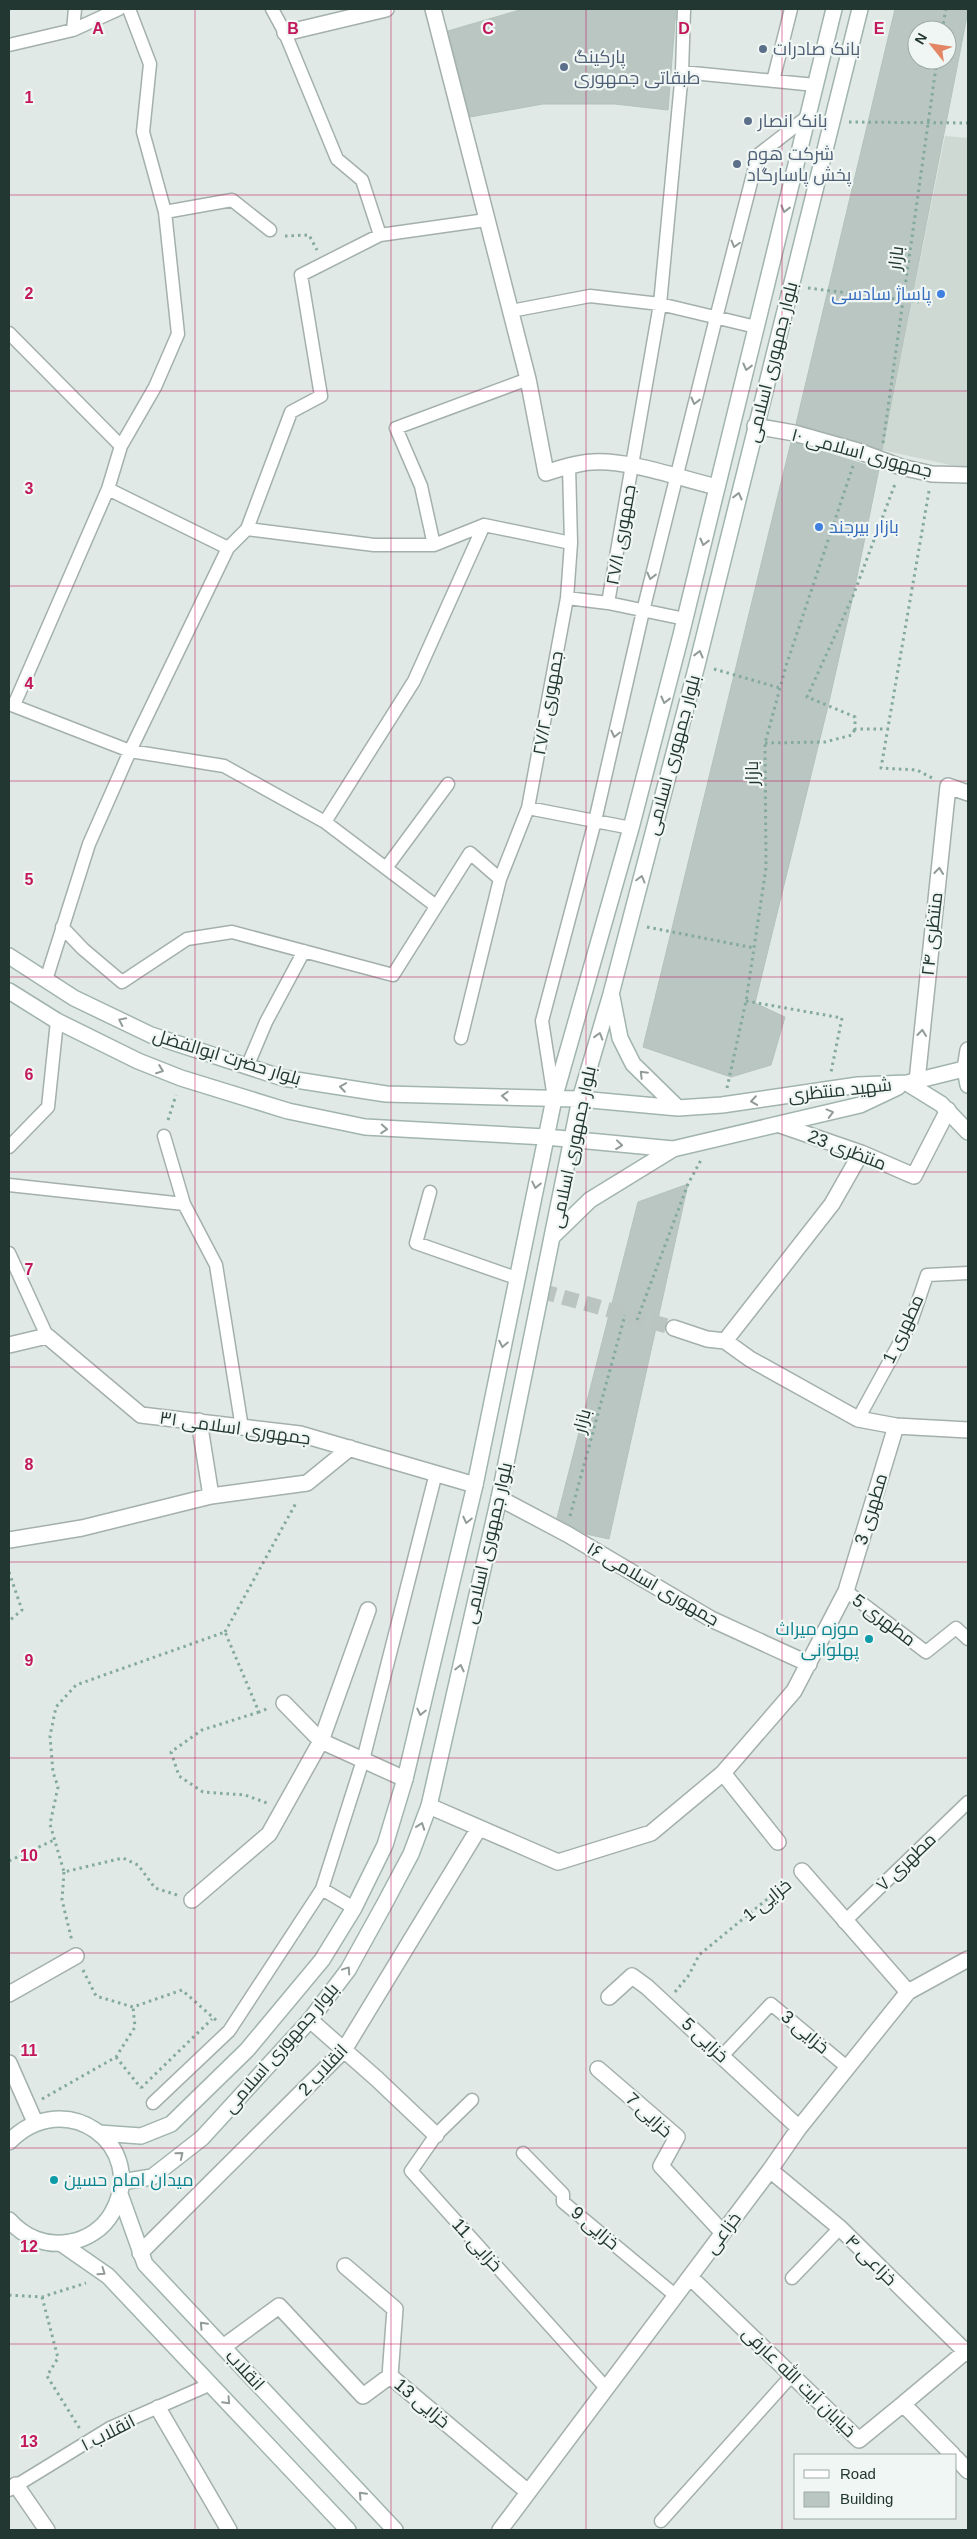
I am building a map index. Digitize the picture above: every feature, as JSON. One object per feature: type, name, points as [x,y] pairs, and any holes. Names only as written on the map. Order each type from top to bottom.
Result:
[{"type":"street","points":[[285,33],[386,9]]},
{"type":"street","points":[[433,9],[528,379],[546,473],[569,466],[594,462],[633,466],[717,488]]},
{"type":"street","name":"بلوار جمهوری اسلامی","points":[[99,2133],[140,2136],[171,2124],[247,2050],[322,1960],[354,1908],[385,1845],[405,1779],[475,1485],[554,1098],[631,828],[685,619],[834,9]]},
{"type":"street","name":"بلوار جمهوری اسلامی","points":[[121,2188],[152,2177],[202,2138],[310,2020],[348,1970],[367,1936],[411,1854],[429,1806],[500,1498],[554,1235],[570,1140],[630,924],[697,664],[860,9]]},
{"type":"street","name":"جمهوری اسلامی ۱۰","points":[[756,426],[794,433],[881,458],[902,467],[932,474],[968,475]]},
{"type":"street","points":[[948,786],[968,793]]},
{"type":"street","name":"منتظری ۲۴","points":[[912,1082],[948,786]]},
{"type":"street","name":"بلوار حضرت ابوالفضل","points":[[9,956],[74,998],[151,1035],[283,1078],[386,1094],[554,1098]]},
{"type":"street","name":"بلوار حضرت ابوالفضل","points":[[9,991],[57,1021],[138,1061],[181,1078],[288,1111],[366,1127],[546,1137]]},
{"type":"street","points":[[611,994],[620,1038],[633,1064],[678,1108]]},
{"type":"street","points":[[968,1050],[966,1069],[968,1085]]},
{"type":"street","points":[[912,1082],[966,1069]]},
{"type":"street","points":[[912,1082],[948,1110],[968,1132]]},
{"type":"street","name":"شهید منتظری","points":[[554,1098],[678,1108],[722,1105],[858,1085],[912,1082]]},
{"type":"street","name":"شهید منتظری","points":[[546,1137],[673,1149],[710,1142],[860,1105],[912,1082]]},
{"type":"street","name":"منتظری 23","points":[[780,1125],[861,1154],[914,1176],[948,1110]]},
{"type":"street","points":[[554,1235],[590,1200],[673,1149]]},
{"type":"street","points":[[725,1341],[832,1204],[861,1154]]},
{"type":"street","points":[[674,1328],[706,1339],[725,1341],[750,1359],[858,1420],[896,1426],[968,1430]]},
{"type":"street","points":[[9,1345],[47,1336]]},
{"type":"street","name":"جمهوری اسلامی ۳۱","points":[[47,1336],[141,1415],[300,1434],[475,1485]]},
{"type":"street","points":[[199,1421],[211,1496]]},
{"type":"street","name":"مطهری 3","points":[[429,1806],[558,1862],[651,1833],[723,1773],[794,1691],[846,1591],[896,1426]]},
{"type":"street","points":[[9,1540],[82,1528],[211,1496],[307,1483],[350,1448]]},
{"type":"street","name":"جمهوری اسلامی ۱۶","points":[[500,1498],[566,1534],[711,1619],[809,1664]]},
{"type":"street","points":[[192,1900],[269,1834],[321,1741],[368,1610]]},
{"type":"street","points":[[284,1702],[321,1741],[405,1779]]},
{"type":"street","points":[[723,1773],[778,1842]]},
{"type":"street","name":"انقلاب 2","points":[[140,2253],[344,2050],[479,1828]]},
{"type":"street","name":"خزایی 1","points":[[802,1871],[844,1922],[908,1992]]},
{"type":"street","points":[[9,1994],[76,1956]]},
{"type":"street","name":"خزاعی","points":[[500,2530],[770,2170],[799,2128],[908,1992],[968,1959]]},
{"type":"street","name":"خزایی 5","points":[[609,1997],[632,1976],[647,1986],[799,2128]]},
{"type":"street","points":[[310,2020],[436,2135]]},
{"type":"street","points":[[9,2063],[35,2122]]},
{"type":"street","name":"خزایی 7","points":[[598,2069],[677,2137],[661,2166],[723,2233]]},
{"type":"street","points":[[9,2142],[21,2130],[35,2122],[51,2118],[68,2118],[84,2123],[99,2133],[112,2146],[121,2188],[108,2220],[96,2232],[81,2240],[62,2244],[42,2242],[24,2234],[9,2220]]},
{"type":"street","name":"خزاعی ۴","points":[[770,2170],[840,2228],[967,2353]]},
{"type":"street","name":"انقلاب","points":[[121,2188],[145,2264],[395,2530]]},
{"type":"street","name":"انقلاب","points":[[62,2244],[108,2276],[348,2530]]},
{"type":"street","points":[[345,2266],[395,2308],[390,2376]]},
{"type":"street","name":"خیابان آیت الله عارفی","points":[[690,2277],[859,2440],[903,2404]]},
{"type":"street","name":"خزایی 13","points":[[223,2347],[279,2306],[363,2396],[390,2376],[528,2492]]},
{"type":"street","points":[[952,2454],[903,2404],[967,2353]]},
{"type":"street","points":[[158,2408],[229,2530]]},
{"type":"street","points":[[957,2459],[968,2471]]},
{"type":"street","points":[[12,2488],[47,2530]]},
{"type":"lane","points":[[73,30],[75,9]]},
{"type":"lane","points":[[9,45],[73,30],[119,9]]},
{"type":"lane","points":[[129,9],[150,64],[143,132],[165,212],[178,334],[156,386],[121,446],[108,488],[11,704],[130,751],[224,766],[325,822],[436,906]]},
{"type":"lane","points":[[272,9],[285,33],[336,159],[362,180],[380,235]]},
{"type":"lane","name":"جمهوری ۲۷/۱","points":[[608,603],[660,304],[682,72],[684,9]]},
{"type":"lane","points":[[773,81],[791,9]]},
{"type":"lane","points":[[682,72],[815,85]]},
{"type":"lane","points":[[554,1098],[542,1021],[595,821],[675,477],[758,155],[807,117]]},
{"type":"lane","points":[[165,212],[232,200],[270,230]]},
{"type":"lane","points":[[46,980],[89,844],[130,751],[228,548],[247,529],[291,412],[321,396],[301,275],[380,235],[486,220]]},
{"type":"lane","points":[[511,311],[590,296],[660,304],[756,327]]},
{"type":"lane","points":[[9,333],[121,446]]},
{"type":"lane","points":[[434,545],[421,486],[396,428],[528,379]]},
{"type":"lane","name":"جمهوری ۲۷/۲","points":[[461,1038],[500,879],[528,808],[567,598],[571,543],[569,466]]},
{"type":"lane","points":[[108,488],[228,548]]},
{"type":"lane","points":[[247,529],[374,545],[434,545],[484,524],[571,543]]},
{"type":"lane","points":[[325,822],[414,680],[484,524]]},
{"type":"lane","points":[[567,598],[608,603],[685,619]]},
{"type":"lane","points":[[386,868],[448,784]]},
{"type":"lane","points":[[528,808],[631,828]]},
{"type":"lane","points":[[62,927],[83,949],[122,982],[187,939],[232,932],[392,976],[470,853],[500,879]]},
{"type":"lane","points":[[247,1067],[266,1022],[304,951]]},
{"type":"lane","points":[[9,1147],[48,1108],[57,1021]]},
{"type":"lane","points":[[164,1136],[184,1204],[216,1265],[242,1428]]},
{"type":"lane","points":[[9,1184],[184,1204]]},
{"type":"lane","points":[[430,1192],[416,1243],[516,1278]]},
{"type":"lane","name":"جمهوری اسلامی ۳۱","points":[[9,1253],[47,1336]]},
{"type":"lane","name":"مطهری 1","points":[[858,1420],[911,1322],[927,1274],[968,1273]]},
{"type":"lane","points":[[153,2103],[229,2031],[322,1889],[363,1760],[436,1473]]},
{"type":"lane","name":"مطهری 5","points":[[846,1591],[926,1652],[956,1628],[968,1639]]},
{"type":"lane","name":"مطهری ۷","points":[[844,1922],[968,1802]]},
{"type":"lane","points":[[322,1889],[354,1908]]},
{"type":"lane","name":"خزایی 3","points":[[722,2056],[771,2004],[848,2068]]},
{"type":"lane","name":"خزایی 11","points":[[472,2100],[436,2135],[411,2171],[606,2388]]},
{"type":"lane","name":"خزایی 9","points":[[523,2153],[563,2194],[564,2202],[676,2296]]},
{"type":"lane","points":[[792,2278],[840,2228]]},
{"type":"lane","points":[[661,2521],[792,2375]]},
{"type":"lane","name":"انقلاب ۱","points":[[12,2488],[110,2428],[212,2384]]},
{"type":"path","name":"بازار","points":[[881,458],[904,300],[926,124],[935,70]]},
{"type":"path","points":[[832,121],[926,124],[968,123]]},
{"type":"path","points":[[270,230],[283,237],[309,235],[324,264]]},
{"type":"path","points":[[790,287],[919,302]]},
{"type":"path","name":"بازار","points":[[722,1105],[746,1001],[766,868],[765,743],[780,688],[858,451]]},
{"type":"path","points":[[765,743],[825,742],[852,735],[856,729],[855,717],[807,697],[854,596],[902,467]]},
{"type":"path","points":[[932,474],[890,729],[881,768],[917,770],[948,786]]},
{"type":"path","points":[[697,664],[780,688]]},
{"type":"path","points":[[856,729],[890,729]]},
{"type":"path","points":[[630,924],[754,948]]},
{"type":"path","points":[[746,1001],[842,1018],[828,1090]]},
{"type":"path","points":[[164,1136],[181,1078]]},
{"type":"path","points":[[638,1320],[688,1184],[710,1142]]},
{"type":"path","name":"بازار","points":[[566,1534],[624,1315]]},
{"type":"path","points":[[229,2031],[182,1990],[133,2007],[96,1996],[76,1956],[62,1900],[64,1872],[50,1824],[58,1787],[53,1772],[50,1736],[56,1707],[76,1686],[226,1632],[307,1483]]},
{"type":"path","points":[[9,1572],[22,1610],[9,1621]]},
{"type":"path","points":[[226,1632],[259,1712]]},
{"type":"path","points":[[283,1809],[245,1795],[203,1792],[179,1776],[172,1752],[202,1730],[284,1702]]},
{"type":"path","points":[[9,1861],[54,1840]]},
{"type":"path","points":[[64,1872],[123,1858],[138,1866],[155,1888],[192,1900]]},
{"type":"path","name":"خزایی 1","points":[[666,2004],[689,1975],[699,1955],[802,1871]]},
{"type":"path","points":[[29,2107],[116,2057],[135,2028],[133,2007]]},
{"type":"path","points":[[141,2088],[213,2018]]},
{"type":"path","points":[[9,2295],[42,2297],[108,2276]]},
{"type":"path","points":[[42,2297],[58,2358],[47,2376],[88,2442]]},
{"type":"shaded area","name":"پاساژ سادسی","points":[[945,136],[968,138],[968,469],[882,450]]},
{"type":"building","name":"پارکینگ طبقاتی جمهوری","points":[[523,9],[676,9],[668,110],[615,104],[543,104],[470,117],[448,31]]},
{"type":"building","points":[[895,9],[968,9],[957,67],[957,20],[907,20],[907,70],[956,70],[882,450],[796,424]]},
{"type":"building","name":"بازار بیرجند","points":[[791,442],[879,469],[828,706],[755,1003],[785,1017],[771,1065],[731,1077],[643,1047]]},
{"type":"building","points":[[688,1184],[609,1539],[586,1534],[557,1518],[638,1202]]},
{"type":"tunnel","points":[[541,1291],[674,1328]]},
{"type":"place","name":"بانک صادرات","points":[[763,49]]},
{"type":"place","name":"پارکینگ طبقاتی جمهوری","points":[[564,67]]},
{"type":"place","name":"بانک انصار","points":[[748,121]]},
{"type":"place","name":"شرکت هوم پخش پاسارگاد","points":[[737,164]]},
{"type":"place","name":"پاساژ سادسی","points":[[941,294]]},
{"type":"place","name":"بازار بیرجند","points":[[819,527]]},
{"type":"place","name":"موزه میراث پهلوانی","points":[[869,1639]]},
{"type":"place","name":"میدان امام حسین","points":[[54,2180]]}]
